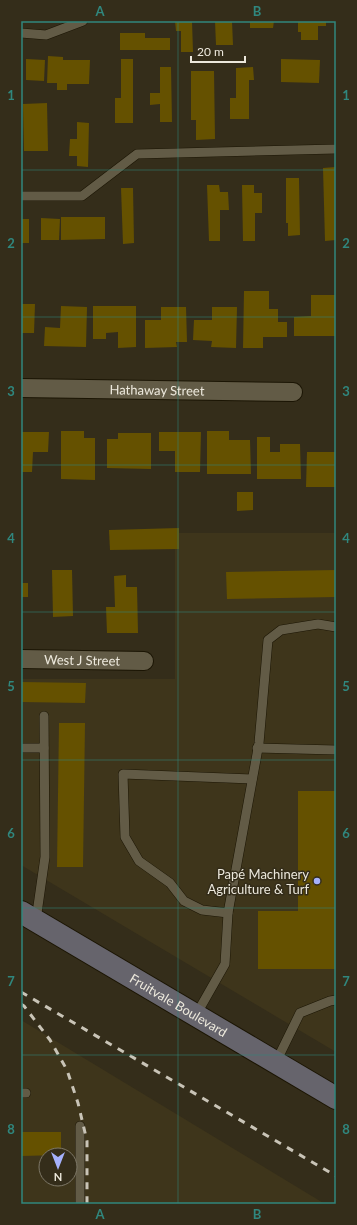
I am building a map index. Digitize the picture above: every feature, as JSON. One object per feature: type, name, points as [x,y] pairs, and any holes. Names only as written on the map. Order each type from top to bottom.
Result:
[{"type":"main road","name":"Fruitvale Boulevard","points":[[28,916],[336,1098]]},
{"type":"street","name":"Hathaway Street","points":[[21,388],[293,392]]},
{"type":"street","name":"West J Street","points":[[21,659],[144,661]]},
{"type":"lane","points":[[21,33],[46,35],[83,21]]},
{"type":"lane","points":[[21,196],[82,196],[137,154],[336,149]]},
{"type":"lane","points":[[196,1015],[225,964],[228,913],[258,748],[268,640],[281,630],[318,624],[336,627]]},
{"type":"lane","points":[[28,916],[45,857],[44,716]]},
{"type":"lane","points":[[21,748],[44,748]]},
{"type":"lane","points":[[258,748],[336,750]]},
{"type":"lane","points":[[228,913],[202,910],[184,901],[170,883],[138,862],[125,837],[122,774],[252,779]]},
{"type":"lane","points":[[276,1062],[300,1013],[336,1000]]},
{"type":"lane","points":[[80,1126],[80,1204]]},
{"type":"shaded area","points":[[175,533],[336,533],[336,1052],[21,865],[21,679],[175,679]]},
{"type":"shaded area","points":[[21,1020],[325,1204],[21,1204]]},
{"type":"building","points":[[175,21],[192,21],[193,52],[181,52],[181,31],[176,31]]},
{"type":"building","points":[[215,21],[232,21],[233,45],[216,45]]},
{"type":"building","points":[[250,21],[274,21],[273,28],[250,28]]},
{"type":"building","points":[[298,21],[326,21],[326,26],[318,26],[318,40],[301,40],[301,32],[298,32]]},
{"type":"building","points":[[120,33],[145,33],[145,38],[170,38],[170,50],[120,50]]},
{"type":"building","points":[[48,56],[63,57],[63,60],[90,60],[89,84],[67,84],[67,90],[57,90],[57,83],[47,83]]},
{"type":"building","points":[[26,59],[45,60],[44,81],[26,80]]},
{"type":"building","points":[[121,59],[133,59],[133,123],[115,123],[115,98],[121,98]]},
{"type":"building","points":[[281,59],[320,60],[319,83],[281,82]]},
{"type":"building","points":[[160,67],[171,67],[172,122],[160,122],[160,104],[150,105],[150,93],[160,93]]},
{"type":"building","points":[[253,67],[254,80],[249,80],[249,119],[230,119],[230,98],[236,98],[236,68]]},
{"type":"building","points":[[191,71],[214,71],[215,139],[196,140],[196,120],[191,120]]},
{"type":"building","points":[[47,103],[48,151],[24,151],[23,104]]},
{"type":"building","points":[[77,122],[89,123],[88,167],[77,166],[77,156],[69,156],[70,139],[77,139]]},
{"type":"building","points":[[336,167],[336,240],[325,241],[323,168]]},
{"type":"building","points":[[286,178],[299,178],[300,235],[288,236],[288,223],[286,223]]},
{"type":"building","points":[[207,185],[219,185],[220,192],[228,192],[229,210],[220,210],[220,241],[209,241]]},
{"type":"building","points":[[242,185],[254,185],[254,193],[262,193],[262,213],[255,213],[255,241],[243,241]]},
{"type":"building","points":[[121,188],[133,188],[134,243],[123,244]]},
{"type":"building","points":[[61,217],[105,217],[105,239],[61,240]]},
{"type":"building","points":[[41,218],[60,219],[59,240],[41,240]]},
{"type":"building","points":[[21,219],[29,219],[29,243],[21,243]]},
{"type":"building","points":[[244,291],[269,291],[269,309],[278,309],[278,322],[287,322],[287,337],[263,337],[263,348],[243,348]]},
{"type":"building","points":[[311,295],[336,295],[336,336],[294,336],[294,317],[311,316]]},
{"type":"building","points":[[21,304],[35,304],[34,333],[21,333]]},
{"type":"building","points":[[61,306],[87,307],[86,347],[44,346],[45,327],[60,328]]},
{"type":"building","points":[[93,306],[136,306],[136,347],[118,348],[118,332],[106,333],[106,339],[93,339]]},
{"type":"building","points":[[161,307],[186,307],[187,342],[176,342],[177,347],[145,348],[145,320],[161,320]]},
{"type":"building","points":[[212,307],[237,307],[236,348],[211,347],[212,341],[193,340],[194,320],[212,320]]},
{"type":"building","points":[[61,431],[84,431],[84,438],[95,438],[95,480],[61,479]]},
{"type":"building","points":[[207,431],[229,431],[229,440],[250,440],[251,474],[207,474]]},
{"type":"building","points":[[21,432],[49,432],[48,452],[33,452],[32,472],[21,472]]},
{"type":"building","points":[[159,432],[201,432],[200,472],[175,472],[175,451],[159,451]]},
{"type":"building","points":[[118,433],[151,433],[151,469],[107,468],[107,439],[118,439]]},
{"type":"building","points":[[257,437],[270,437],[270,452],[280,452],[280,444],[300,444],[301,479],[257,479]]},
{"type":"building","points":[[307,452],[336,452],[336,487],[306,487]]},
{"type":"building","points":[[237,492],[253,492],[253,510],[237,511]]},
{"type":"building","points":[[179,528],[179,549],[110,550],[109,530]]},
{"type":"building","points":[[52,570],[72,570],[73,616],[53,617]]},
{"type":"building","points":[[336,570],[336,597],[227,599],[226,572]]},
{"type":"building","points":[[126,575],[126,587],[137,587],[138,633],[107,633],[106,607],[115,607],[114,576]]},
{"type":"building","points":[[21,583],[28,583],[28,597],[21,597]]},
{"type":"building","points":[[21,682],[86,683],[85,703],[21,702]]},
{"type":"building","points":[[59,723],[85,723],[83,867],[57,867]]},
{"type":"building","name":"Papé Machinery Agriculture & Turf","points":[[298,791],[336,791],[336,969],[258,969],[258,911],[298,911]]},
{"type":"building","points":[[21,1132],[61,1132],[61,1147],[38,1147],[38,1156],[21,1156]]},
{"type":"railway","points":[[21,992],[336,1176]]},
{"type":"railway","points":[[21,1004],[50,1040],[67,1070],[78,1103],[87,1141],[87,1204]]},
{"type":"place","name":"Papé Machinery Agriculture & Turf","points":[[317,881]]}]
